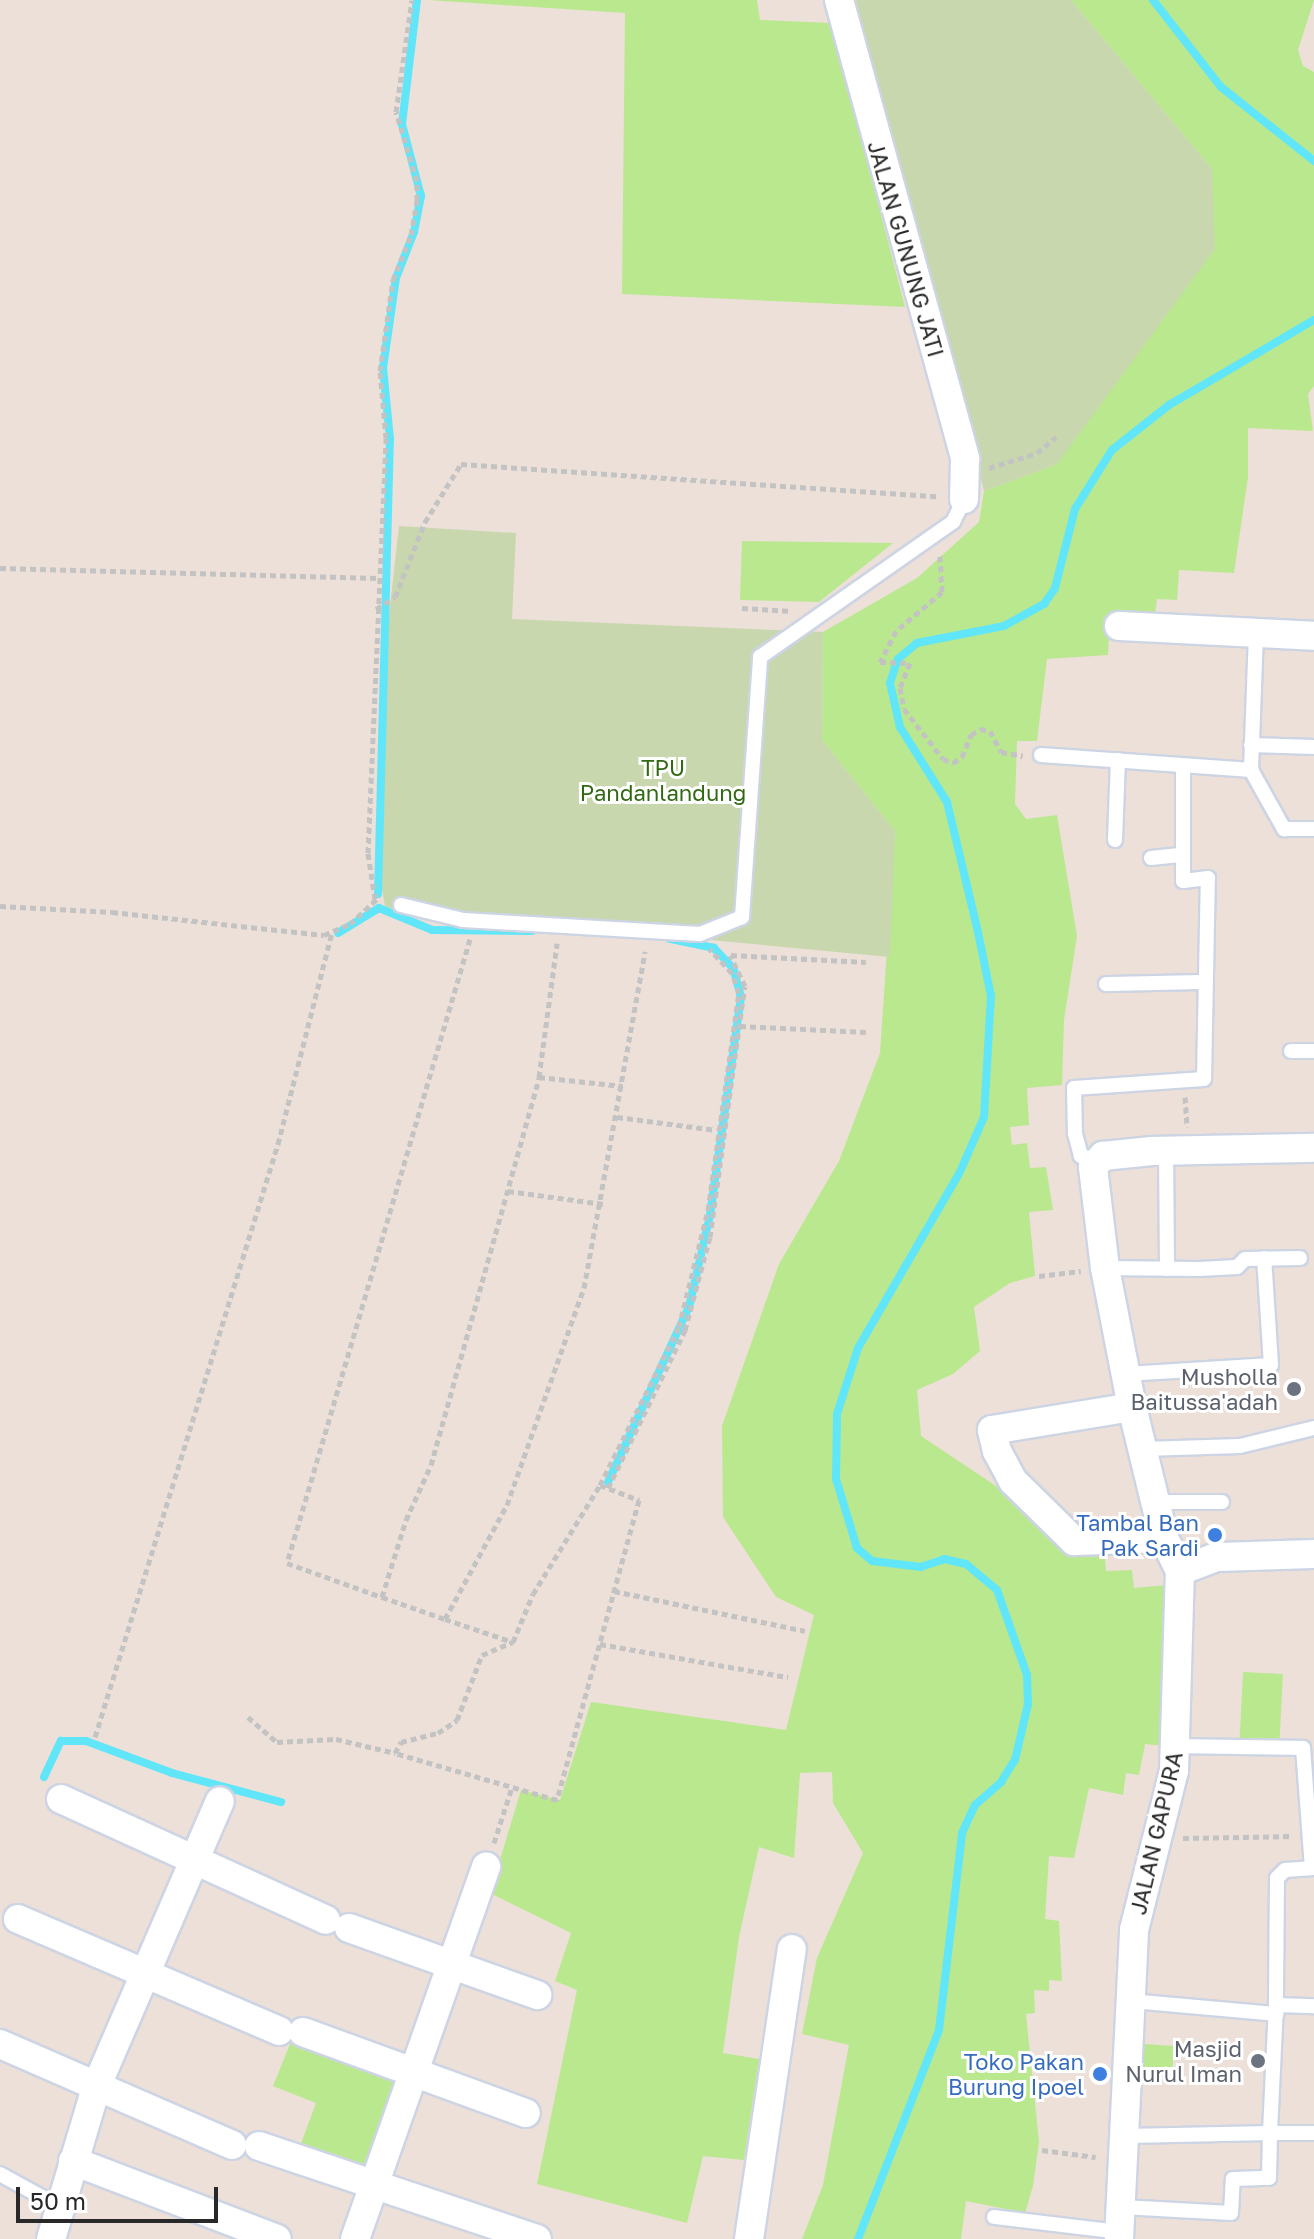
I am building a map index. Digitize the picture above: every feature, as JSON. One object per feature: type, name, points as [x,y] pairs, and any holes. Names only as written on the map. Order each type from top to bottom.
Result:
[{"type":"street","name":"JALAN GUNUNG JATI","points":[[839,0],[965,459],[964,487]]},
{"type":"street","points":[[1119,626],[1314,636]]},
{"type":"street","points":[[1314,1148],[1177,1150],[1095,1160],[1105,1268],[1132,1407],[1164,1538],[1180,1571],[1217,1557],[1314,1554]]},
{"type":"street","points":[[1132,1407],[1077,1413],[1065,1422],[992,1430],[997,1451],[1013,1481],[1074,1541],[1164,1538]]},
{"type":"street","name":"JALAN GAPURA","points":[[1121,2226],[1134,1930],[1177,1746],[1180,1571]]},
{"type":"street","points":[[61,1799],[196,1865],[338,1924],[537,1995]]},
{"type":"street","points":[[51,2239],[97,2085],[196,1865],[220,1801]]},
{"type":"street","points":[[355,2239],[454,1965],[486,1866]]},
{"type":"street","points":[[18,1919],[146,1977],[291,2032],[416,2072],[526,2113]]},
{"type":"street","points":[[749,2239],[792,1949]]},
{"type":"street","points":[[0,2044],[246,2145],[375,2184],[537,2239]]},
{"type":"street","points":[[73,2161],[277,2239]]},
{"type":"lane","points":[[401,905],[463,920],[700,934],[742,917],[756,666],[768,649],[828,613],[953,522],[964,487]]},
{"type":"lane","points":[[1256,633],[1251,770],[1284,829],[1314,829]]},
{"type":"lane","points":[[1251,745],[1314,747]]},
{"type":"lane","points":[[1041,755],[1118,760],[1183,769],[1251,770]]},
{"type":"lane","points":[[1115,840],[1118,760]]},
{"type":"lane","points":[[1095,1160],[1081,1156],[1075,1133],[1074,1088],[1204,1079],[1208,878],[1183,881],[1183,769]]},
{"type":"lane","points":[[1151,858],[1182,855]]},
{"type":"lane","points":[[1106,984],[1204,982]]},
{"type":"lane","points":[[1291,1051],[1314,1051]]},
{"type":"lane","points":[[1167,1269],[1177,1150]]},
{"type":"lane","points":[[1126,1374],[1271,1365],[1264,1258]]},
{"type":"lane","points":[[1105,1268],[1237,1267],[1245,1259],[1300,1258]]},
{"type":"lane","points":[[1143,1449],[1240,1446],[1314,1428]]},
{"type":"lane","points":[[1156,1502],[1222,1502]]},
{"type":"lane","points":[[994,2217],[1121,2226],[1231,2213],[1233,2179],[1269,2178],[1276,2009],[1277,1878],[1285,1870],[1313,1868],[1303,1748],[1177,1746]]},
{"type":"lane","points":[[1131,2001],[1276,2009],[1314,2006]]},
{"type":"lane","points":[[1126,2148],[1270,2133],[1314,2133]]},
{"type":"lane","points":[[0,2174],[60,2207]]},
{"type":"path","points":[[375,899],[368,853],[386,438],[380,371],[393,280],[411,235],[417,200],[417,181],[396,112],[412,0]]},
{"type":"path","points":[[377,609],[395,597],[425,522],[461,464],[964,487],[1037,453],[1056,437]]},
{"type":"path","points":[[935,535],[942,592],[896,631],[880,662],[910,663],[900,688],[904,709],[943,759],[953,763],[962,757],[971,735],[980,729],[990,731],[1001,752],[1041,755]]},
{"type":"path","points":[[0,568],[379,578]]},
{"type":"path","points":[[742,608],[828,613]]},
{"type":"path","points":[[375,899],[401,905]]},
{"type":"path","points":[[0,906],[112,912],[324,935],[350,924],[375,899]]},
{"type":"path","points":[[95,1737],[278,1144],[332,932]]},
{"type":"path","points":[[472,933],[287,1563],[513,1642]]},
{"type":"path","points":[[382,1597],[406,1520],[431,1465],[539,1077],[558,933]]},
{"type":"path","points":[[445,1619],[524,1462],[536,1414],[584,1288],[603,1204],[647,938]]},
{"type":"path","points":[[395,1753],[401,1742],[450,1728],[482,1655],[513,1642],[533,1594],[600,1485],[679,1327],[708,1210],[716,1130],[738,984],[712,950],[700,946]]},
{"type":"path","points":[[608,1488],[691,1311],[710,1237],[745,986],[730,955],[866,962]]},
{"type":"path","points":[[740,1026],[866,1032]]},
{"type":"path","points":[[539,1077],[623,1086]]},
{"type":"path","points":[[1177,1150],[1184,1080]]},
{"type":"path","points":[[617,1117],[716,1130]]},
{"type":"path","points":[[508,1191],[603,1204]]},
{"type":"path","points":[[1039,1276],[1105,1268]]},
{"type":"path","points":[[248,1717],[277,1742],[336,1739],[557,1800],[639,1500],[600,1485]]},
{"type":"path","points":[[614,1591],[805,1631]]},
{"type":"path","points":[[600,1644],[788,1677]]},
{"type":"path","points":[[486,1866],[512,1787]]},
{"type":"path","points":[[1156,1837],[1310,1836]]},
{"type":"path","points":[[1042,2150],[1126,2148]]},
{"type":"green space","points":[[428,0],[757,0],[760,20],[831,23],[905,307],[622,294],[625,13]]},
{"type":"green space","points":[[856,0],[1071,0],[1212,169],[1215,249],[1057,464],[984,491],[868,63]]},
{"type":"green space","points":[[1071,0],[1314,0],[1298,50],[1303,66],[1314,72],[1314,386],[1308,394],[1313,431],[1248,428],[1248,477],[1234,573],[1179,570],[1177,600],[1157,599],[1155,614],[1110,612],[1108,655],[1047,659],[1037,741],[1017,741],[1015,804],[1026,819],[1057,815],[1077,936],[1064,1020],[1062,1085],[1027,1088],[1029,1125],[1010,1127],[1012,1145],[1027,1143],[1030,1168],[1046,1167],[1053,1210],[1029,1212],[1035,1276],[1010,1283],[974,1307],[980,1351],[953,1374],[917,1390],[921,1436],[1008,1494],[1104,1548],[1106,1571],[1132,1570],[1134,1588],[1167,1585],[1165,1746],[1145,1744],[1139,1775],[1126,1773],[1123,1795],[1089,1788],[1074,1858],[1049,1856],[1045,1919],[1059,1921],[1062,1981],[1049,1980],[1049,1991],[1034,1990],[1035,2013],[1026,2014],[1039,2142],[1033,2186],[1025,2213],[966,2201],[961,2239],[802,2239],[823,2185],[849,2045],[802,2034],[817,1958],[863,1853],[833,1803],[832,1772],[800,1773],[794,1858],[759,1847],[739,1937],[723,2053],[759,2059],[744,2160],[703,2156],[687,2223],[537,2184],[577,1990],[555,1981],[571,1933],[490,1893],[521,1790],[560,1800],[591,1702],[786,1730],[814,1615],[776,1597],[723,1517],[722,1426],[779,1264],[839,1161],[880,1053],[895,831],[822,740],[823,632],[917,578],[979,522],[984,491],[1057,464],[1212,169]]},
{"type":"green space","name":"TPU Pandanlandung","points":[[399,526],[516,533],[512,619],[823,632],[822,740],[895,831],[890,957],[604,930],[436,923],[385,906],[380,879],[389,615]]},
{"type":"green space","points":[[742,541],[893,543],[819,602],[740,600]]},
{"type":"green space","points":[[1243,1672],[1283,1674],[1279,1744],[1239,1742]]},
{"type":"green space","points":[[292,2039],[402,2077],[368,2173],[299,2149],[316,2103],[273,2086]]},
{"type":"green space","points":[[1144,2044],[1174,2046],[1172,2075],[1142,2073]]},
{"type":"waterway","points":[[378,894],[390,439],[383,368],[396,278],[414,232],[421,196],[402,124],[417,0]]},
{"type":"waterway","points":[[1153,0],[1221,87],[1314,161]]},
{"type":"waterway","points":[[858,2239],[939,2030],[962,1833],[975,1805],[1001,1782],[1015,1760],[1028,1704],[1027,1675],[997,1590],[966,1564],[945,1559],[921,1567],[872,1561],[857,1548],[836,1479],[837,1414],[858,1348],[959,1174],[984,1117],[991,996],[978,932],[947,802],[900,727],[890,683],[898,659],[917,643],[1004,626],[1044,604],[1055,588],[1075,509],[1112,450],[1169,405],[1314,320]]},
{"type":"waterway","points":[[338,933],[379,908],[432,930],[532,931]]},
{"type":"waterway","points":[[608,1482],[689,1307],[710,1215],[741,997],[733,968],[714,948],[670,939]]},
{"type":"waterway","points":[[44,1777],[61,1741],[86,1741],[172,1773],[281,1802]]},
{"type":"place","name":"Musholla Baitussa'adah","points":[[1294,1389]]},
{"type":"place","name":"Tambal Ban Pak Sardi","points":[[1215,1535]]},
{"type":"place","name":"Masjid Nurul Iman","points":[[1258,2061]]},
{"type":"place","name":"Toko Pakan Burung Ipoel","points":[[1100,2074]]}]
